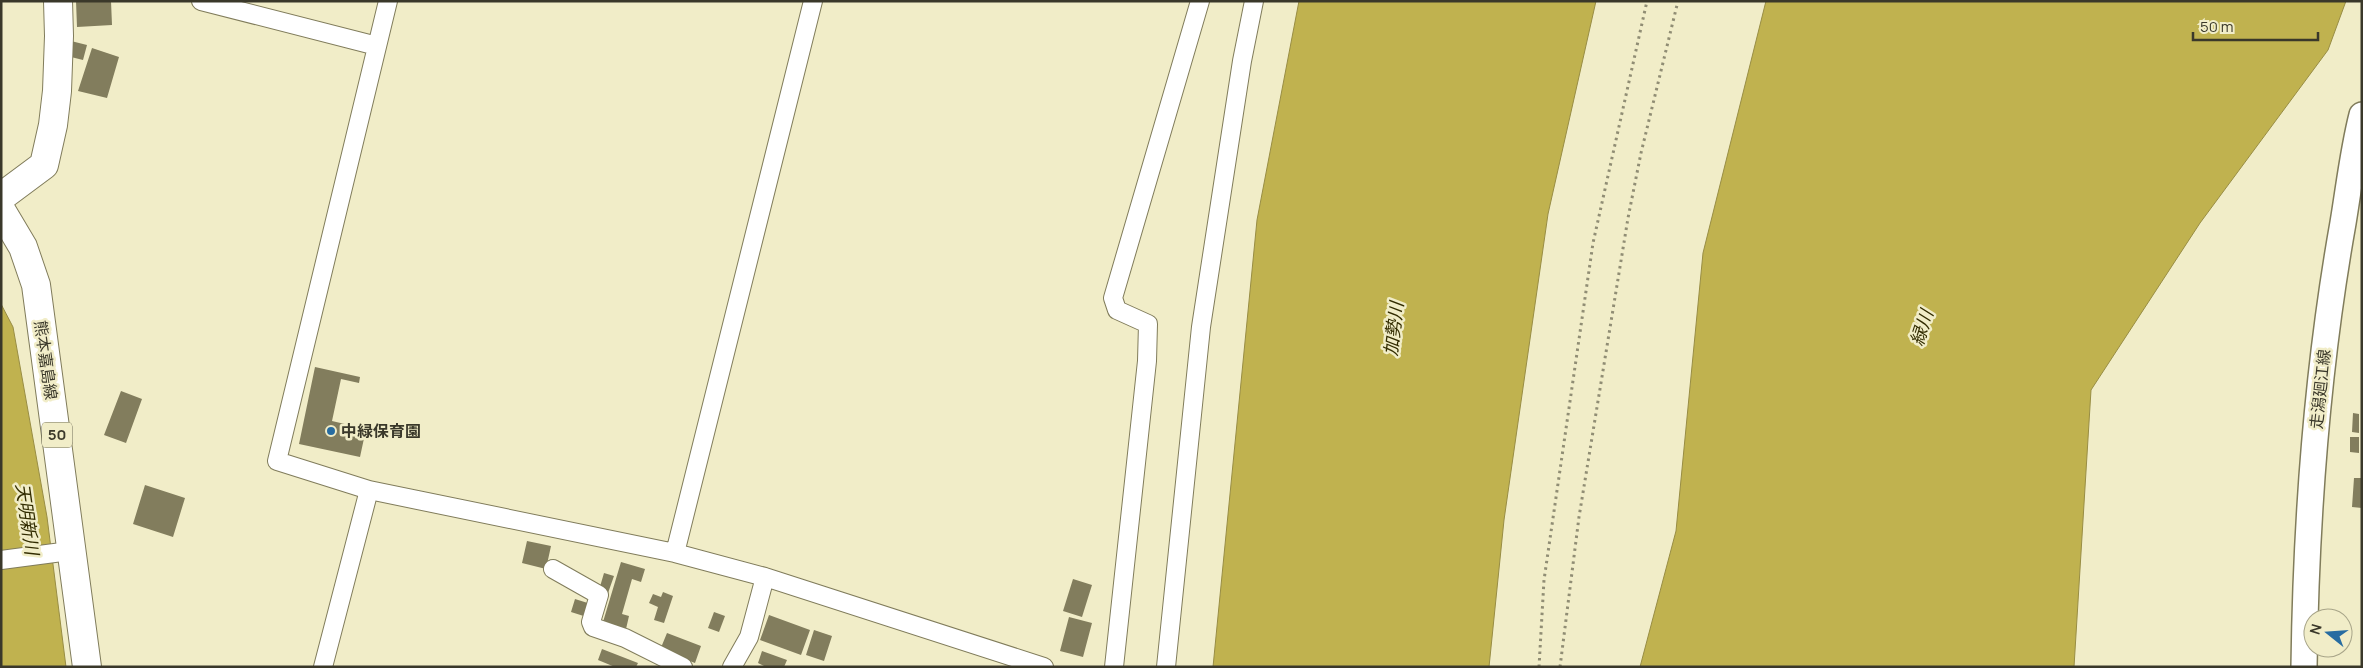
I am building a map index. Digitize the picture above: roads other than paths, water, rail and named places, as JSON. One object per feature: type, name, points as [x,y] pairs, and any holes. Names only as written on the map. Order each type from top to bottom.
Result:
[{"type":"main road","points":[[1,198],[44,165],[53,125],[57,92],[58,1]]},
{"type":"main road","name":"走潟廻江線","points":[[2304,667],[2305,609],[2314,448],[2329,302],[2362,115]]},
{"type":"main road","name":"熊本嘉島線","points":[[1,210],[23,247],[36,285],[68,552],[87,667]]},
{"type":"street","points":[[201,1],[377,46]]},
{"type":"street","points":[[388,1],[277,461],[369,490],[675,553],[765,577],[1044,667]]},
{"type":"street","points":[[675,553],[813,1]]},
{"type":"street","points":[[1114,667],[1147,361],[1148,324],[1117,310],[1113,298],[1200,1]]},
{"type":"street","points":[[1166,667],[1201,327],[1242,61],[1254,1]]},
{"type":"street","points":[[322,667],[369,490]]},
{"type":"street","points":[[1,560],[68,552]]},
{"type":"street","points":[[553,569],[599,595],[591,622],[593,627],[625,638],[684,667]]},
{"type":"street","points":[[732,667],[749,637],[765,577]]},
{"type":"water","name":"加勢川","points":[[1299,1],[1596,1],[1548,214],[1504,520],[1489,667],[1213,667],[1257,220]]},
{"type":"water","name":"緑川","points":[[1766,1],[2346,1],[2328,50],[2200,223],[2091,390],[2074,667],[1640,667],[1676,531],[1703,253]]},
{"type":"water","name":"天明新川","points":[[1,304],[13,327],[47,517],[66,667],[1,667]]},
{"type":"place","name":"中緑保育園","points":[[331,431]]}]
